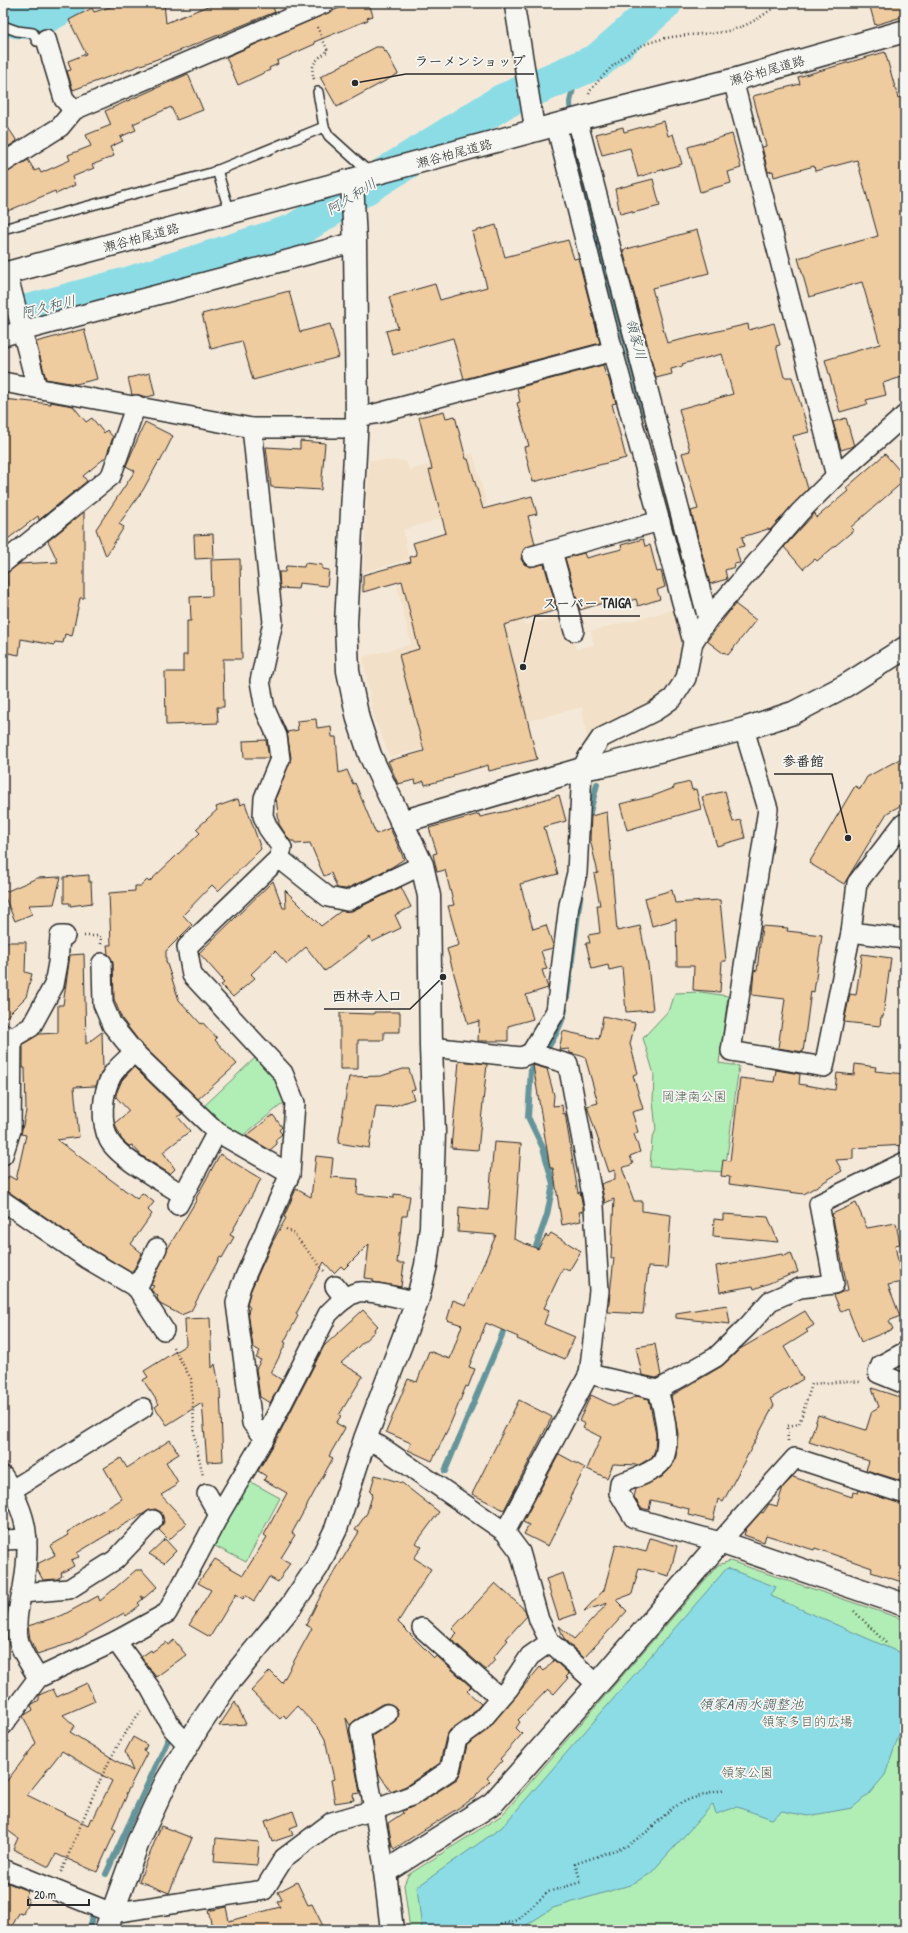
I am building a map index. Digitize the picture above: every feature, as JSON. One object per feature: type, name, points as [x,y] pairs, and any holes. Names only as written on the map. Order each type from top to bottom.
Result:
[{"type":"street","points":[[3,162],[60,128],[74,110],[325,3]]},
{"type":"street","points":[[514,3],[534,122]]},
{"type":"street","name":"瀬谷柏尾道路","points":[[5,274],[362,178],[534,122],[556,125],[733,80],[905,31]]},
{"type":"street","points":[[46,39],[64,99],[74,110]]},
{"type":"street","points":[[733,80],[836,476]]},
{"type":"street","points":[[581,118],[708,619]]},
{"type":"street","points":[[556,125],[613,351],[693,642]]},
{"type":"street","points":[[109,1921],[138,1842],[167,1780],[228,1683],[292,1606],[318,1566],[336,1529],[364,1439],[417,1302],[426,1265],[431,1227],[434,1133],[431,1048],[429,896],[422,865],[370,754],[358,719],[348,671],[346,624],[356,423],[355,242],[362,178]]},
{"type":"street","points":[[3,336],[22,329],[355,242]]},
{"type":"street","points":[[5,274],[14,298],[38,388]]},
{"type":"street","points":[[3,382],[252,428],[356,423],[375,414],[613,351]]},
{"type":"street","points":[[3,563],[111,476],[136,406]]},
{"type":"street","points":[[431,1048],[521,1057],[531,1053],[556,1010],[569,905],[577,872],[582,769],[601,738],[655,711],[672,698],[686,678],[693,642],[708,619],[800,512],[836,476],[905,415]]},
{"type":"street","points":[[252,428],[273,622],[260,681],[265,709],[277,736],[280,760],[264,798],[263,816],[268,828],[282,848],[279,858],[187,946],[192,975],[283,1073],[295,1103],[290,1174],[276,1224],[241,1286],[236,1303],[252,1423],[264,1439]]},
{"type":"street","points":[[532,556],[660,521]]},
{"type":"street","points":[[552,550],[574,632]]},
{"type":"street","points":[[401,822],[582,769],[605,765],[744,729],[793,713],[845,686],[905,648]]},
{"type":"street","points":[[744,729],[768,809],[731,1051],[824,1067],[851,932],[857,883],[905,823]]},
{"type":"street","points":[[279,858],[328,897],[347,901],[422,865]]},
{"type":"street","points":[[851,932],[905,939]]},
{"type":"street","points":[[3,1155],[11,1130],[8,1036],[31,1027],[54,985],[58,963],[60,936],[65,936]]},
{"type":"street","points":[[102,963],[103,1004],[112,1025],[134,1052],[217,1132],[290,1174]]},
{"type":"street","points":[[134,1052],[111,1077],[103,1105],[105,1130],[109,1141],[124,1156],[180,1200],[217,1132]]},
{"type":"street","points":[[505,1532],[589,1374],[599,1290],[592,1191],[568,1064],[531,1053]]},
{"type":"street","points":[[589,1374],[658,1390],[716,1357],[748,1326],[770,1301],[800,1288],[834,1284],[819,1204],[905,1162]]},
{"type":"street","points":[[3,1201],[86,1258],[137,1288],[164,1330]]},
{"type":"street","points":[[137,1288],[157,1248]]},
{"type":"street","points":[[3,1725],[38,1678],[116,1641],[166,1613],[264,1439],[340,1292],[358,1292],[402,1297],[417,1302]]},
{"type":"street","points":[[905,1352],[881,1365],[878,1373],[905,1384]]},
{"type":"street","points":[[658,1390],[665,1414],[666,1443],[662,1460],[642,1477],[620,1483],[619,1493],[634,1518],[720,1542],[905,1605]]},
{"type":"street","points":[[38,1678],[19,1643],[17,1621],[22,1593],[27,1539],[24,1516],[7,1483],[143,1408]]},
{"type":"street","points":[[364,1439],[380,1446],[505,1532],[520,1552],[540,1620],[550,1642],[597,1684]]},
{"type":"street","points":[[385,1872],[493,1803],[795,1458],[905,1494]]},
{"type":"street","points":[[207,1494],[220,1515]]},
{"type":"street","points":[[22,1593],[69,1589],[115,1560],[153,1520]]},
{"type":"street","points":[[3,1540],[27,1539]]},
{"type":"street","points":[[422,1628],[500,1698]]},
{"type":"street","points":[[116,1641],[153,1695],[172,1728],[188,1745]]},
{"type":"street","points":[[3,1869],[54,1890],[109,1921],[264,1890],[284,1858],[332,1822],[374,1810],[411,1796],[450,1770],[457,1739],[480,1723],[530,1656],[550,1642]]},
{"type":"street","points":[[386,1714],[360,1730],[385,1872],[392,1930]]},
{"type":"lane","points":[[3,26],[17,31],[33,33],[37,41],[46,39]]},
{"type":"lane","points":[[318,92],[324,127],[329,136],[362,178]]},
{"type":"lane","points":[[3,229],[217,170],[324,127]]},
{"type":"lane","points":[[217,170],[230,213]]},
{"type":"path","points":[[581,118],[590,91],[606,72],[630,53],[654,41],[689,34],[723,32],[747,24],[768,13],[779,3]]},
{"type":"path","points":[[318,92],[311,70],[315,60],[328,51],[322,39]]},
{"type":"path","points":[[65,936],[102,936],[102,963]]},
{"type":"path","points":[[276,1224],[293,1232],[340,1292]]},
{"type":"path","points":[[179,1358],[192,1379],[195,1439],[207,1494]]},
{"type":"path","points":[[795,1458],[789,1446],[787,1426],[798,1424],[812,1384],[848,1380]]},
{"type":"path","points":[[846,1608],[854,1610],[888,1645]]},
{"type":"path","points":[[54,1890],[108,1764],[130,1725],[153,1695]]},
{"type":"path","points":[[482,1930],[518,1920],[548,1892],[581,1882],[575,1864],[627,1846],[648,1831],[672,1808],[690,1800],[725,1790]]},
{"type":"shaded area","points":[[473,453],[487,504],[403,530],[409,559],[363,572],[369,460],[406,461],[409,470]]},
{"type":"shaded area","points":[[506,559],[525,625],[567,615],[576,649],[594,645],[591,631],[677,609],[687,644],[681,676],[666,696],[618,720],[587,739],[582,707],[390,757],[374,718],[363,657],[411,644],[397,586]]},
{"type":"green space","name":"岡津南公園","points":[[701,992],[728,996],[719,1063],[739,1066],[725,1172],[650,1167],[652,1139],[656,1130],[653,1101],[654,1074],[643,1038],[670,1009],[675,993]]},
{"type":"green space","points":[[257,1056],[278,1074],[285,1102],[241,1137],[201,1109]]},
{"type":"green space","points":[[247,1480],[280,1498],[246,1562],[213,1545]]},
{"type":"green space","name":"領家A雨水調整池","points":[[730,1561],[905,1620],[905,1930],[762,1930],[727,1928],[706,1930],[410,1930],[404,1885],[408,1875],[502,1815],[718,1565]]},
{"type":"water","name":"領家A雨水調整池","points":[[727,1568],[776,1587],[771,1596],[905,1655],[905,1718],[885,1775],[869,1794],[852,1808],[808,1816],[782,1811],[772,1819],[737,1807],[716,1814],[713,1804],[650,1874],[630,1885],[553,1908],[522,1928],[511,1930],[422,1930],[417,1887],[502,1827]]},
{"type":"building","points":[[123,3],[164,3],[166,23],[215,3],[271,3],[275,12],[179,51],[73,90],[67,71],[71,70],[68,61],[86,54],[69,20],[92,8],[94,12]]},
{"type":"building","points":[[351,3],[369,3],[373,16],[367,18],[368,20],[314,42],[315,44],[277,61],[278,64],[269,68],[270,70],[238,85],[226,57]]},
{"type":"building","points":[[869,3],[905,3],[905,16],[875,25]]},
{"type":"building","points":[[376,47],[382,47],[385,52],[386,51],[398,74],[337,107],[320,77]]},
{"type":"building","points":[[885,52],[898,98],[905,96],[905,323],[900,324],[905,341],[905,376],[883,383],[886,395],[866,400],[868,404],[840,412],[825,360],[880,344],[862,282],[809,297],[798,258],[878,236],[857,160],[815,171],[814,166],[774,177],[773,171],[768,172],[762,147],[766,146],[753,96],[800,84],[798,77]]},
{"type":"building","points":[[188,74],[203,110],[177,120],[171,107],[133,124],[136,130],[120,137],[123,141],[110,147],[114,156],[92,165],[94,168],[72,177],[75,185],[56,194],[55,191],[3,213],[3,174],[28,160],[35,171],[39,169],[41,173],[70,160],[68,155],[91,146],[86,135],[111,125],[105,111]]},
{"type":"building","points":[[3,120],[17,141],[3,150]]},
{"type":"building","points":[[664,121],[668,136],[673,134],[682,164],[638,177],[630,148],[602,155],[596,134],[623,127],[624,132]]},
{"type":"building","points":[[732,134],[741,168],[728,172],[731,183],[700,192],[688,147]]},
{"type":"building","points":[[653,179],[660,206],[632,213],[632,211],[620,214],[615,189]]},
{"type":"building","points":[[496,225],[505,257],[568,240],[574,259],[578,258],[600,343],[464,379],[453,338],[393,355],[386,331],[398,328],[389,297],[435,284],[440,300],[487,287],[472,232]]},
{"type":"building","points":[[697,230],[709,273],[652,288],[667,343],[748,324],[749,330],[774,323],[780,345],[776,346],[784,377],[792,377],[809,432],[793,436],[808,489],[770,530],[768,529],[742,537],[744,546],[736,548],[740,563],[734,564],[735,567],[725,570],[727,579],[710,584],[691,511],[698,509],[682,453],[690,451],[679,409],[733,394],[722,354],[682,364],[683,366],[671,369],[672,374],[656,378],[623,250]]},
{"type":"building","points":[[289,291],[300,332],[330,324],[339,357],[253,380],[242,341],[211,349],[202,314]]},
{"type":"building","points":[[84,329],[97,379],[76,384],[46,379],[36,342]]},
{"type":"building","points":[[603,365],[616,403],[612,404],[626,458],[533,482],[524,447],[529,446],[517,403],[520,402],[517,388]]},
{"type":"building","points":[[150,373],[155,395],[147,397],[132,395],[128,378]]},
{"type":"building","points":[[3,399],[51,404],[50,402],[73,406],[86,422],[92,418],[104,433],[107,430],[113,437],[106,457],[83,476],[87,481],[39,520],[38,516],[5,541],[5,536],[3,537]]},
{"type":"building","points":[[444,411],[446,418],[455,416],[466,459],[468,459],[483,509],[532,496],[537,514],[528,516],[535,544],[524,549],[521,559],[524,564],[530,567],[544,564],[557,610],[504,625],[537,759],[489,771],[488,765],[425,785],[424,781],[416,784],[415,780],[398,784],[388,761],[424,751],[399,655],[419,649],[402,581],[363,592],[363,575],[411,562],[410,557],[417,555],[413,543],[446,533],[429,470],[432,469],[419,417]]},
{"type":"building","points":[[846,418],[854,446],[841,450],[833,422]]},
{"type":"building","points":[[145,422],[173,436],[160,462],[159,461],[143,490],[119,524],[124,527],[106,556],[96,529],[135,471],[126,466]]},
{"type":"building","points":[[300,441],[325,443],[321,490],[271,487],[266,447],[300,449]]},
{"type":"building","points":[[885,454],[905,477],[905,480],[851,527],[854,530],[817,561],[815,559],[803,569],[784,547],[815,513],[816,518],[848,491],[846,488]]},
{"type":"building","points":[[84,512],[84,598],[80,598],[72,636],[65,634],[63,643],[55,642],[54,645],[21,639],[19,655],[3,652],[3,604],[9,605],[7,573],[19,564],[58,562],[48,541]]},
{"type":"building","points":[[213,534],[214,558],[195,559],[194,535]]},
{"type":"building","points":[[643,539],[645,546],[650,545],[657,572],[661,571],[665,587],[657,590],[660,599],[638,606],[636,599],[607,607],[606,602],[580,610],[565,558],[584,553],[586,558],[622,549],[621,545]]},
{"type":"building","points":[[240,559],[242,659],[223,659],[224,707],[217,707],[218,723],[166,725],[165,672],[183,672],[183,655],[187,655],[187,621],[191,621],[190,597],[212,596],[211,560]]},
{"type":"building","points":[[305,563],[322,565],[322,569],[329,570],[327,586],[299,583],[298,589],[280,588],[279,572],[285,572],[286,566],[304,567]]},
{"type":"building","points":[[735,604],[756,620],[728,655],[707,641]]},
{"type":"building","points":[[316,719],[317,728],[331,726],[332,737],[336,737],[339,773],[347,770],[353,784],[355,783],[376,834],[390,828],[404,859],[392,867],[346,889],[337,888],[331,873],[324,876],[310,843],[295,844],[294,841],[290,841],[279,824],[276,797],[291,758],[287,732],[298,730],[297,721]]},
{"type":"building","points":[[266,740],[269,758],[244,758],[243,741]]},
{"type":"building","points":[[905,756],[905,803],[887,813],[844,884],[809,863],[855,786],[860,789],[867,777]]},
{"type":"building","points":[[690,782],[692,790],[696,789],[701,809],[627,830],[620,804],[653,796],[674,788],[674,786]]},
{"type":"building","points":[[725,791],[733,822],[741,820],[745,838],[717,846],[702,797]]},
{"type":"building","points":[[559,795],[566,821],[544,827],[558,874],[520,884],[533,929],[546,925],[553,945],[553,948],[541,951],[547,969],[542,970],[548,988],[526,995],[533,1019],[508,1026],[508,1041],[478,1041],[479,1021],[468,1024],[447,949],[459,945],[448,906],[454,905],[445,870],[437,872],[433,854],[437,853],[429,828],[479,814],[480,817],[507,811]]},
{"type":"building","points":[[238,799],[240,805],[245,803],[261,849],[218,891],[212,885],[183,915],[192,925],[166,951],[166,961],[179,1000],[201,1024],[203,1023],[217,1038],[215,1040],[237,1064],[198,1099],[142,1045],[122,1019],[114,999],[113,962],[108,954],[107,945],[111,945],[109,893],[135,891],[135,886],[141,886],[147,880],[149,882],[200,833],[196,829],[217,810],[216,807]]},
{"type":"building","points":[[607,812],[617,931],[640,926],[648,965],[653,1010],[626,1012],[622,967],[609,970],[608,965],[592,969],[586,943],[590,943],[588,935],[600,933],[597,905],[600,905],[594,874],[598,873],[590,839],[591,816]]},
{"type":"building","points":[[89,875],[89,882],[91,882],[92,903],[70,906],[70,903],[64,903],[64,877]]},
{"type":"building","points":[[61,877],[54,904],[29,905],[32,914],[15,921],[3,893],[37,878]]},
{"type":"building","points":[[273,881],[283,908],[286,908],[285,890],[321,926],[341,911],[352,911],[401,887],[411,907],[395,915],[401,928],[372,942],[370,937],[325,971],[306,947],[287,964],[275,951],[251,974],[255,978],[233,997],[221,985],[224,983],[221,980],[222,979],[199,953]]},
{"type":"building","points":[[672,890],[675,903],[720,900],[726,961],[722,961],[720,992],[693,990],[694,966],[677,966],[676,919],[652,926],[645,898]]},
{"type":"building","points":[[762,926],[788,928],[787,931],[822,935],[814,992],[811,991],[803,1052],[778,1048],[785,999],[752,995],[754,970],[757,971]]},
{"type":"building","points":[[3,942],[26,942],[25,972],[32,974],[26,997],[3,1020]]},
{"type":"building","points":[[84,954],[86,1044],[102,1032],[103,1069],[96,1086],[74,1087],[79,1137],[57,1140],[137,1199],[142,1193],[154,1202],[148,1210],[152,1214],[131,1244],[142,1253],[132,1273],[92,1249],[9,1192],[3,1190],[3,1185],[9,1176],[16,1180],[26,1135],[21,1134],[26,1111],[23,1044],[39,1034],[58,1033],[58,1005],[63,1005],[70,955]]},
{"type":"building","points":[[862,954],[891,958],[883,1017],[881,1017],[880,1026],[844,1022],[850,994],[856,995]]},
{"type":"building","points":[[374,1012],[400,1012],[400,1032],[384,1032],[384,1040],[358,1040],[358,1069],[340,1069],[340,1013],[374,1014]]},
{"type":"building","points":[[603,1016],[635,1023],[630,1044],[638,1073],[633,1075],[643,1109],[632,1112],[638,1132],[634,1134],[640,1152],[630,1156],[633,1164],[622,1168],[634,1201],[642,1201],[642,1211],[671,1215],[667,1268],[648,1267],[643,1314],[608,1312],[614,1258],[611,1258],[614,1199],[605,1203],[601,1184],[615,1179],[615,1170],[609,1172],[587,1106],[598,1103],[585,1057],[570,1053],[569,1049],[559,1050],[563,1031],[599,1039]]},
{"type":"building","points":[[459,1061],[487,1064],[478,1150],[451,1148]]},
{"type":"building","points":[[855,1064],[876,1067],[875,1071],[905,1074],[905,1145],[853,1148],[853,1159],[836,1160],[842,1171],[804,1194],[729,1184],[730,1177],[721,1176],[723,1160],[730,1161],[740,1078],[774,1082],[776,1070],[800,1074],[799,1084],[835,1090],[837,1073],[854,1075]]},
{"type":"building","points":[[533,1065],[547,1069],[554,1095],[553,1106],[562,1105],[563,1114],[565,1113],[578,1193],[580,1192],[583,1207],[583,1211],[579,1212],[581,1221],[562,1225],[553,1168],[550,1168]]},
{"type":"building","points":[[134,1067],[182,1114],[178,1117],[190,1131],[163,1152],[175,1169],[170,1174],[142,1156],[132,1145],[129,1146],[122,1140],[117,1129],[115,1123],[129,1111],[116,1097],[116,1094],[122,1080]]},
{"type":"building","points":[[403,1069],[409,1069],[415,1089],[411,1090],[414,1099],[391,1107],[376,1106],[369,1148],[338,1143],[349,1077],[381,1076]]},
{"type":"building","points":[[273,1115],[282,1127],[279,1130],[282,1134],[275,1140],[277,1144],[270,1150],[246,1136]]},
{"type":"building","points":[[494,1142],[521,1144],[514,1239],[538,1249],[546,1235],[548,1237],[551,1233],[581,1251],[569,1271],[563,1268],[544,1308],[549,1310],[544,1324],[575,1337],[565,1359],[517,1339],[518,1337],[486,1323],[469,1367],[475,1369],[468,1387],[466,1386],[449,1427],[432,1461],[408,1450],[411,1443],[386,1432],[408,1379],[417,1382],[429,1351],[450,1359],[462,1325],[447,1320],[453,1300],[466,1305],[496,1235],[458,1232],[459,1207],[488,1210]]},
{"type":"building","points":[[220,1154],[261,1179],[230,1235],[234,1237],[222,1258],[220,1257],[191,1311],[181,1315],[160,1304],[157,1298],[158,1296],[151,1290],[154,1286],[151,1285],[168,1248],[197,1199],[196,1198]]},
{"type":"building","points":[[316,1156],[333,1158],[331,1177],[358,1179],[357,1194],[394,1198],[394,1194],[410,1196],[407,1216],[402,1216],[397,1263],[404,1263],[401,1287],[373,1282],[373,1279],[365,1278],[369,1244],[344,1269],[341,1266],[334,1273],[324,1262],[296,1314],[298,1316],[284,1342],[286,1343],[271,1373],[282,1380],[270,1403],[260,1397],[256,1369],[261,1360],[256,1358],[260,1351],[253,1347],[248,1311],[250,1308],[247,1304],[251,1290],[273,1241],[286,1218],[284,1217],[296,1189],[311,1197]]},
{"type":"building","points":[[856,1203],[867,1228],[896,1223],[900,1244],[895,1245],[902,1282],[888,1285],[900,1316],[889,1321],[893,1329],[861,1342],[848,1309],[841,1312],[834,1295],[848,1290],[832,1214]]},
{"type":"building","points":[[723,1214],[768,1217],[778,1242],[713,1236],[714,1219],[723,1220]]},
{"type":"building","points":[[791,1253],[798,1272],[754,1289],[753,1286],[720,1292],[716,1266],[782,1254],[783,1256]]},
{"type":"building","points":[[727,1305],[730,1324],[676,1318],[676,1313]]},
{"type":"building","points":[[363,1310],[378,1326],[374,1329],[375,1331],[341,1363],[363,1376],[339,1415],[341,1416],[336,1423],[345,1428],[329,1456],[333,1458],[292,1533],[295,1535],[281,1558],[290,1563],[278,1582],[269,1577],[254,1601],[245,1595],[243,1599],[236,1594],[210,1637],[189,1625],[211,1590],[198,1583],[215,1559],[243,1575],[267,1537],[264,1535],[287,1493],[264,1480],[266,1476],[258,1471],[274,1444],[324,1346]]},
{"type":"building","points":[[805,1311],[814,1325],[806,1330],[808,1332],[784,1347],[803,1379],[770,1399],[774,1405],[723,1502],[718,1499],[713,1521],[688,1515],[689,1509],[651,1500],[649,1510],[641,1508],[634,1497],[636,1489],[662,1477],[672,1467],[676,1456],[678,1434],[671,1396],[722,1366],[740,1349]]},
{"type":"building","points":[[210,1318],[212,1368],[215,1364],[220,1390],[223,1461],[207,1462],[202,1403],[167,1425],[155,1407],[159,1404],[143,1380],[148,1377],[144,1371],[186,1345],[185,1319]]},
{"type":"building","points":[[655,1344],[661,1376],[656,1378],[642,1375],[636,1347]]},
{"type":"building","points":[[872,1388],[905,1399],[905,1482],[866,1470],[869,1461],[809,1442],[818,1415],[866,1430],[872,1411],[879,1407]]},
{"type":"building","points":[[591,1395],[614,1406],[637,1396],[649,1399],[656,1435],[655,1450],[652,1457],[639,1465],[613,1464],[607,1478],[587,1469],[601,1437],[583,1428],[585,1424],[579,1421]]},
{"type":"building","points":[[519,1400],[552,1417],[504,1510],[472,1494]]},
{"type":"building","points":[[170,1440],[179,1454],[166,1462],[178,1482],[175,1484],[176,1486],[161,1495],[187,1523],[169,1540],[159,1530],[164,1522],[161,1512],[155,1509],[150,1510],[111,1532],[109,1531],[110,1533],[77,1553],[79,1557],[71,1560],[74,1566],[61,1573],[62,1576],[57,1579],[43,1580],[37,1569],[37,1564],[55,1555],[50,1546],[69,1535],[67,1532],[122,1499],[104,1468],[121,1458],[127,1468]]},
{"type":"building","points":[[559,1454],[585,1468],[548,1546],[524,1534],[529,1525],[523,1522]]},
{"type":"building","points":[[375,1475],[402,1483],[439,1512],[416,1543],[422,1547],[414,1558],[431,1569],[398,1622],[434,1658],[437,1656],[471,1687],[467,1691],[481,1704],[471,1715],[450,1730],[446,1737],[440,1763],[406,1786],[391,1792],[378,1772],[372,1736],[396,1720],[398,1714],[396,1708],[387,1703],[382,1704],[350,1725],[346,1718],[360,1793],[353,1794],[354,1800],[335,1803],[331,1780],[334,1779],[325,1739],[319,1729],[297,1706],[286,1718],[284,1715],[280,1719],[251,1691],[270,1671],[282,1683],[312,1628],[306,1625],[324,1589],[359,1532],[355,1530],[367,1513],[373,1493],[370,1492]]},
{"type":"building","points":[[793,1477],[852,1497],[853,1492],[858,1493],[859,1490],[905,1505],[905,1583],[871,1572],[872,1568],[815,1548],[814,1550],[766,1535],[764,1542],[744,1535],[746,1529],[761,1512],[763,1513],[769,1504],[777,1506],[783,1487]]},
{"type":"building","points":[[650,1538],[677,1546],[669,1576],[639,1568],[632,1594],[616,1600],[627,1611],[584,1658],[564,1639],[559,1626],[574,1639],[608,1603],[584,1611],[604,1590],[616,1544],[646,1552]]},
{"type":"building","points":[[165,1539],[176,1551],[164,1563],[149,1554]]},
{"type":"building","points":[[136,1570],[142,1570],[157,1587],[144,1598],[141,1596],[143,1599],[138,1603],[140,1605],[126,1616],[124,1613],[71,1643],[37,1654],[30,1639],[28,1626],[63,1615],[98,1596],[100,1601]]},
{"type":"building","points":[[563,1573],[576,1614],[559,1620],[546,1579]]},
{"type":"building","points":[[495,1583],[525,1610],[527,1616],[506,1639],[508,1640],[493,1658],[495,1660],[486,1670],[451,1639],[457,1633],[452,1629]]},
{"type":"building","points":[[174,1640],[186,1655],[156,1677],[141,1657],[151,1650],[152,1652],[166,1642],[168,1645]]},
{"type":"building","points":[[554,1660],[569,1674],[566,1677],[568,1678],[554,1694],[548,1689],[518,1720],[520,1722],[516,1728],[522,1734],[500,1759],[502,1761],[487,1778],[490,1781],[474,1798],[394,1849],[392,1846],[388,1823],[403,1813],[402,1811],[417,1805],[457,1779],[461,1772],[467,1745],[487,1730],[540,1667],[544,1671]]},
{"type":"building","points":[[87,1683],[95,1701],[63,1715],[75,1726],[70,1732],[133,1771],[125,1752],[133,1737],[147,1745],[144,1751],[147,1753],[126,1794],[127,1795],[112,1828],[116,1830],[97,1872],[56,1854],[49,1867],[13,1849],[18,1838],[3,1827],[3,1786],[36,1743],[23,1716],[33,1710],[31,1705],[39,1700],[39,1695],[53,1689],[57,1697]],"holes":[[[62,1751],[112,1781],[93,1819],[91,1818],[88,1825],[27,1795]]]},
{"type":"building","points":[[235,1702],[246,1724],[219,1726]]},
{"type":"building","points":[[293,1811],[298,1825],[290,1828],[293,1835],[272,1842],[265,1821]]},
{"type":"building","points":[[161,1826],[192,1838],[169,1893],[139,1881]]},
{"type":"building","points":[[216,1838],[259,1842],[257,1865],[214,1862]]},
{"type":"building","points":[[3,1881],[28,1891],[25,1897],[29,1899],[23,1914],[19,1913],[10,1930],[3,1930]]},
{"type":"building","points":[[297,1882],[308,1905],[312,1904],[325,1930],[213,1930],[208,1911],[226,1907],[229,1921],[280,1907],[277,1902],[282,1900],[278,1892]]},
{"type":"waterway","points":[[3,16],[22,21],[30,21],[44,16],[68,3]]},
{"type":"waterway","name":"阿久和川","points":[[3,317],[36,310],[134,283],[293,232],[502,102],[598,61],[664,3]]},
{"type":"waterway","name":"領家川","points":[[571,118],[570,102],[577,70]]},
{"type":"waterway","name":"領家川","points":[[571,129],[572,142],[645,414]]},
{"type":"waterway","name":"領家川","points":[[685,566],[695,613]]},
{"type":"waterway","points":[[589,816],[597,784]]},
{"type":"waterway","points":[[567,997],[581,891]]},
{"type":"waterway","points":[[533,1255],[547,1215],[553,1184],[543,1148],[528,1117],[531,1069],[552,1041],[565,1010]]},
{"type":"waterway","points":[[445,1471],[507,1323]]},
{"type":"waterway","points":[[106,1874],[168,1740]]},
{"type":"waterway","points":[[89,1930],[92,1917]]},
{"type":"place","name":"ラーメンショップ","points":[[355,83]]},
{"type":"place","name":"スーパー TAIGA","points":[[523,667]]},
{"type":"place","name":"参番館","points":[[848,838]]},
{"type":"place","name":"西林寺入口","points":[[443,977]]},
{"type":"park label","name":"領家多目的広場","points":[[807,1721]]},
{"type":"park label","name":"領家公園","points":[[747,1772]]}]
